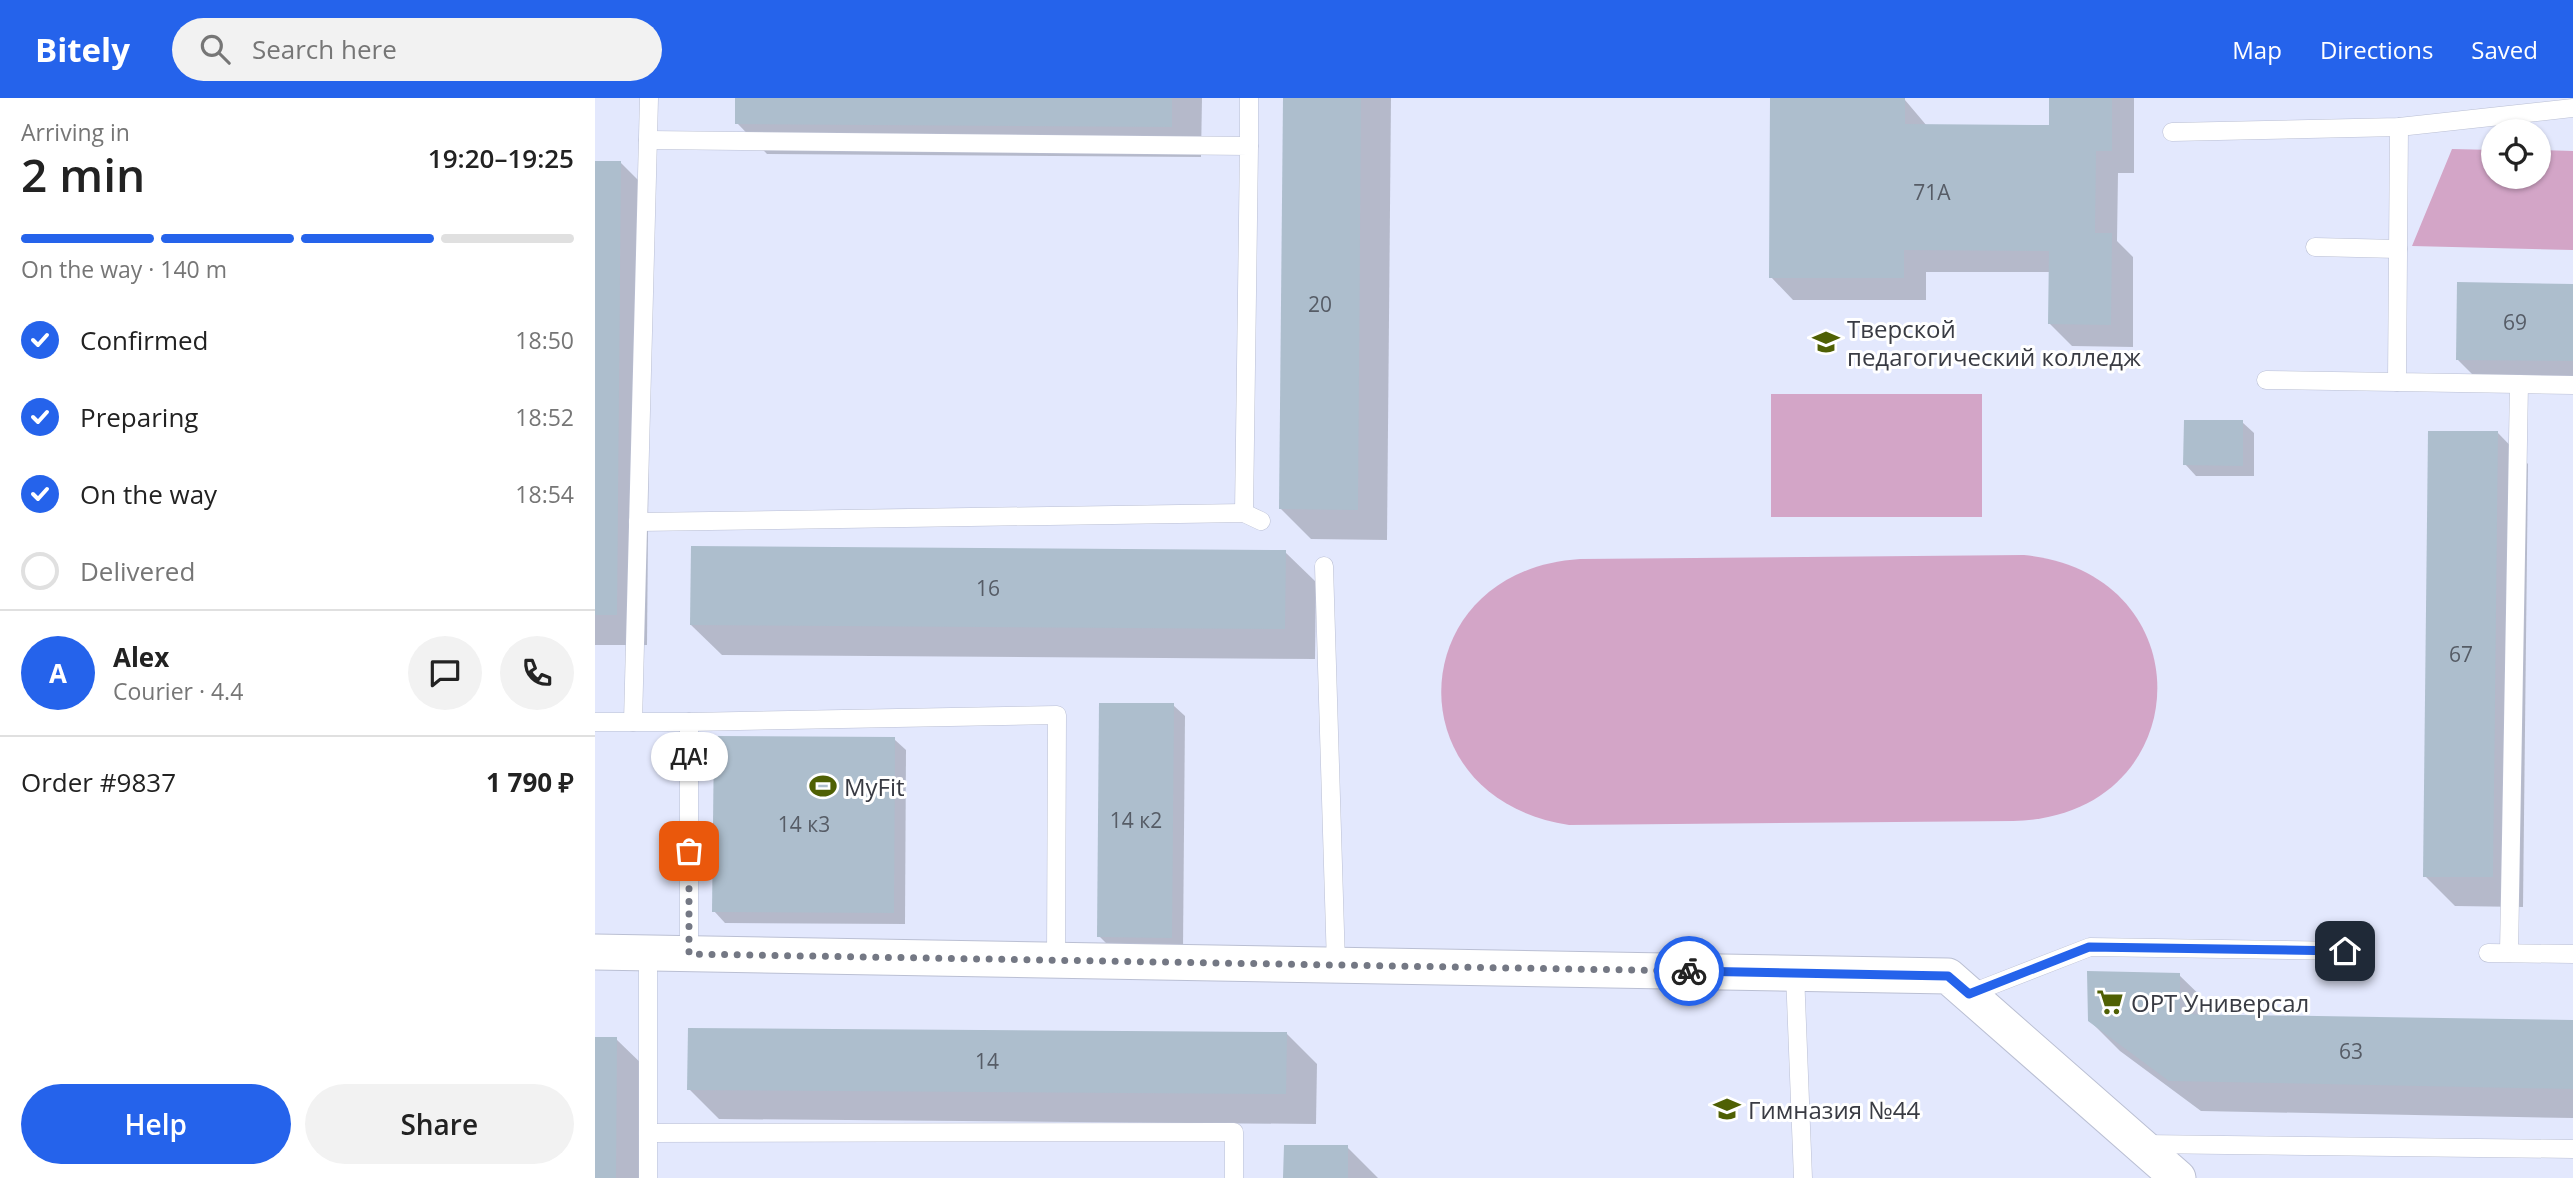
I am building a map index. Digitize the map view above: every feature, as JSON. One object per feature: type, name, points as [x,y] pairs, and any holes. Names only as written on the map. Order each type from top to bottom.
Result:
[{"type":"street","points":[[595,952],[1948,976],[2179,1178]]},
{"type":"lane","points":[[633,722],[649,98]]},
{"type":"lane","points":[[1244,513],[1249,98]]},
{"type":"lane","points":[[2172,132],[2399,127],[2573,108]]},
{"type":"lane","points":[[2397,382],[2399,127]]},
{"type":"lane","points":[[648,140],[1249,146]]},
{"type":"lane","points":[[2315,247],[2398,249]]},
{"type":"lane","points":[[2266,380],[2573,385]]},
{"type":"lane","points":[[2509,953],[2519,384]]},
{"type":"lane","points":[[639,522],[1244,513],[1261,521]]},
{"type":"lane","points":[[1324,566],[1336,965]]},
{"type":"lane","points":[[595,722],[1057,715],[1056,960]]},
{"type":"lane","points":[[689,722],[689,954]]},
{"type":"lane","points":[[1969,994],[2089,947],[2345,951]]},
{"type":"lane","points":[[648,953],[648,1178]]},
{"type":"lane","points":[[2489,953],[2573,954]]},
{"type":"lane","points":[[1795,973],[1803,1178]]},
{"type":"lane","points":[[648,1133],[1234,1132],[1234,1178]]},
{"type":"lane","points":[[2139,1144],[2573,1149]]},
{"type":"shaded area","points":[[2452,149],[2481,150],[2481,189],[2551,189],[2551,150],[2573,151],[2573,250],[2412,246]]},
{"type":"shaded area","points":[[1771,394],[1982,394],[1982,517],[1771,517]]},
{"type":"shaded area","points":[[2024,555],[2084,571],[2126,604],[2150,646],[2157,693],[2147,740],[2119,780],[2074,809],[2013,821],[1569,825],[1511,806],[1471,774],[1448,732],[1441,686],[1452,641],[1479,601],[1521,572],[1580,559]]},
{"type":"building","points":[[735,98],[1172,98],[1172,127],[735,124]]},
{"type":"building","points":[[1283,98],[1361,98],[1358,510],[1279,509]]},
{"type":"building","points":[[1770,98],[1905,98],[1905,124],[2049,125],[2049,98],[2112,98],[2112,151],[2096,151],[2095,233],[2112,233],[2111,325],[2048,324],[2049,251],[1904,250],[1904,278],[1769,278]]},
{"type":"building","points":[[595,161],[621,161],[617,615],[595,615]]},
{"type":"building","points":[[2457,282],[2573,284],[2573,361],[2456,360]]},
{"type":"building","points":[[2184,420],[2243,420],[2243,466],[2183,465]]},
{"type":"building","points":[[2428,431],[2498,431],[2493,877],[2423,877]]},
{"type":"building","points":[[691,546],[1286,550],[1285,629],[690,625]]},
{"type":"building","points":[[1099,703],[1174,703],[1172,938],[1097,937]]},
{"type":"building","points":[[714,736],[895,737],[894,913],[712,912]]},
{"type":"building","points":[[2087,971],[2180,973],[2180,1014],[2573,1020],[2573,1089],[2169,1081],[2088,1021]]},
{"type":"building","points":[[688,1028],[1287,1032],[1286,1094],[687,1090]]},
{"type":"building","points":[[595,1037],[617,1037],[616,1178],[595,1178]]},
{"type":"building","points":[[1284,1145],[1348,1145],[1348,1178],[1283,1178]]},
{"type":"way so far","points":[[689,851],[689,954],[1689,971]]},
{"type":"place","name":"Тверской педагогический колледж","points":[[1826,342]]},
{"type":"place","name":"MyFit","points":[[823,786]]},
{"type":"place","name":"ДА!","points":[[689,851]]},
{"type":"place","name":"ОРТ Универсал","points":[[2110,1002]]},
{"type":"place","name":"Гимназия №44","points":[[1727,1109]]},
{"type":"route","points":[[1689,971],[1948,976],[1969,994],[2089,947],[2345,951]]}]
